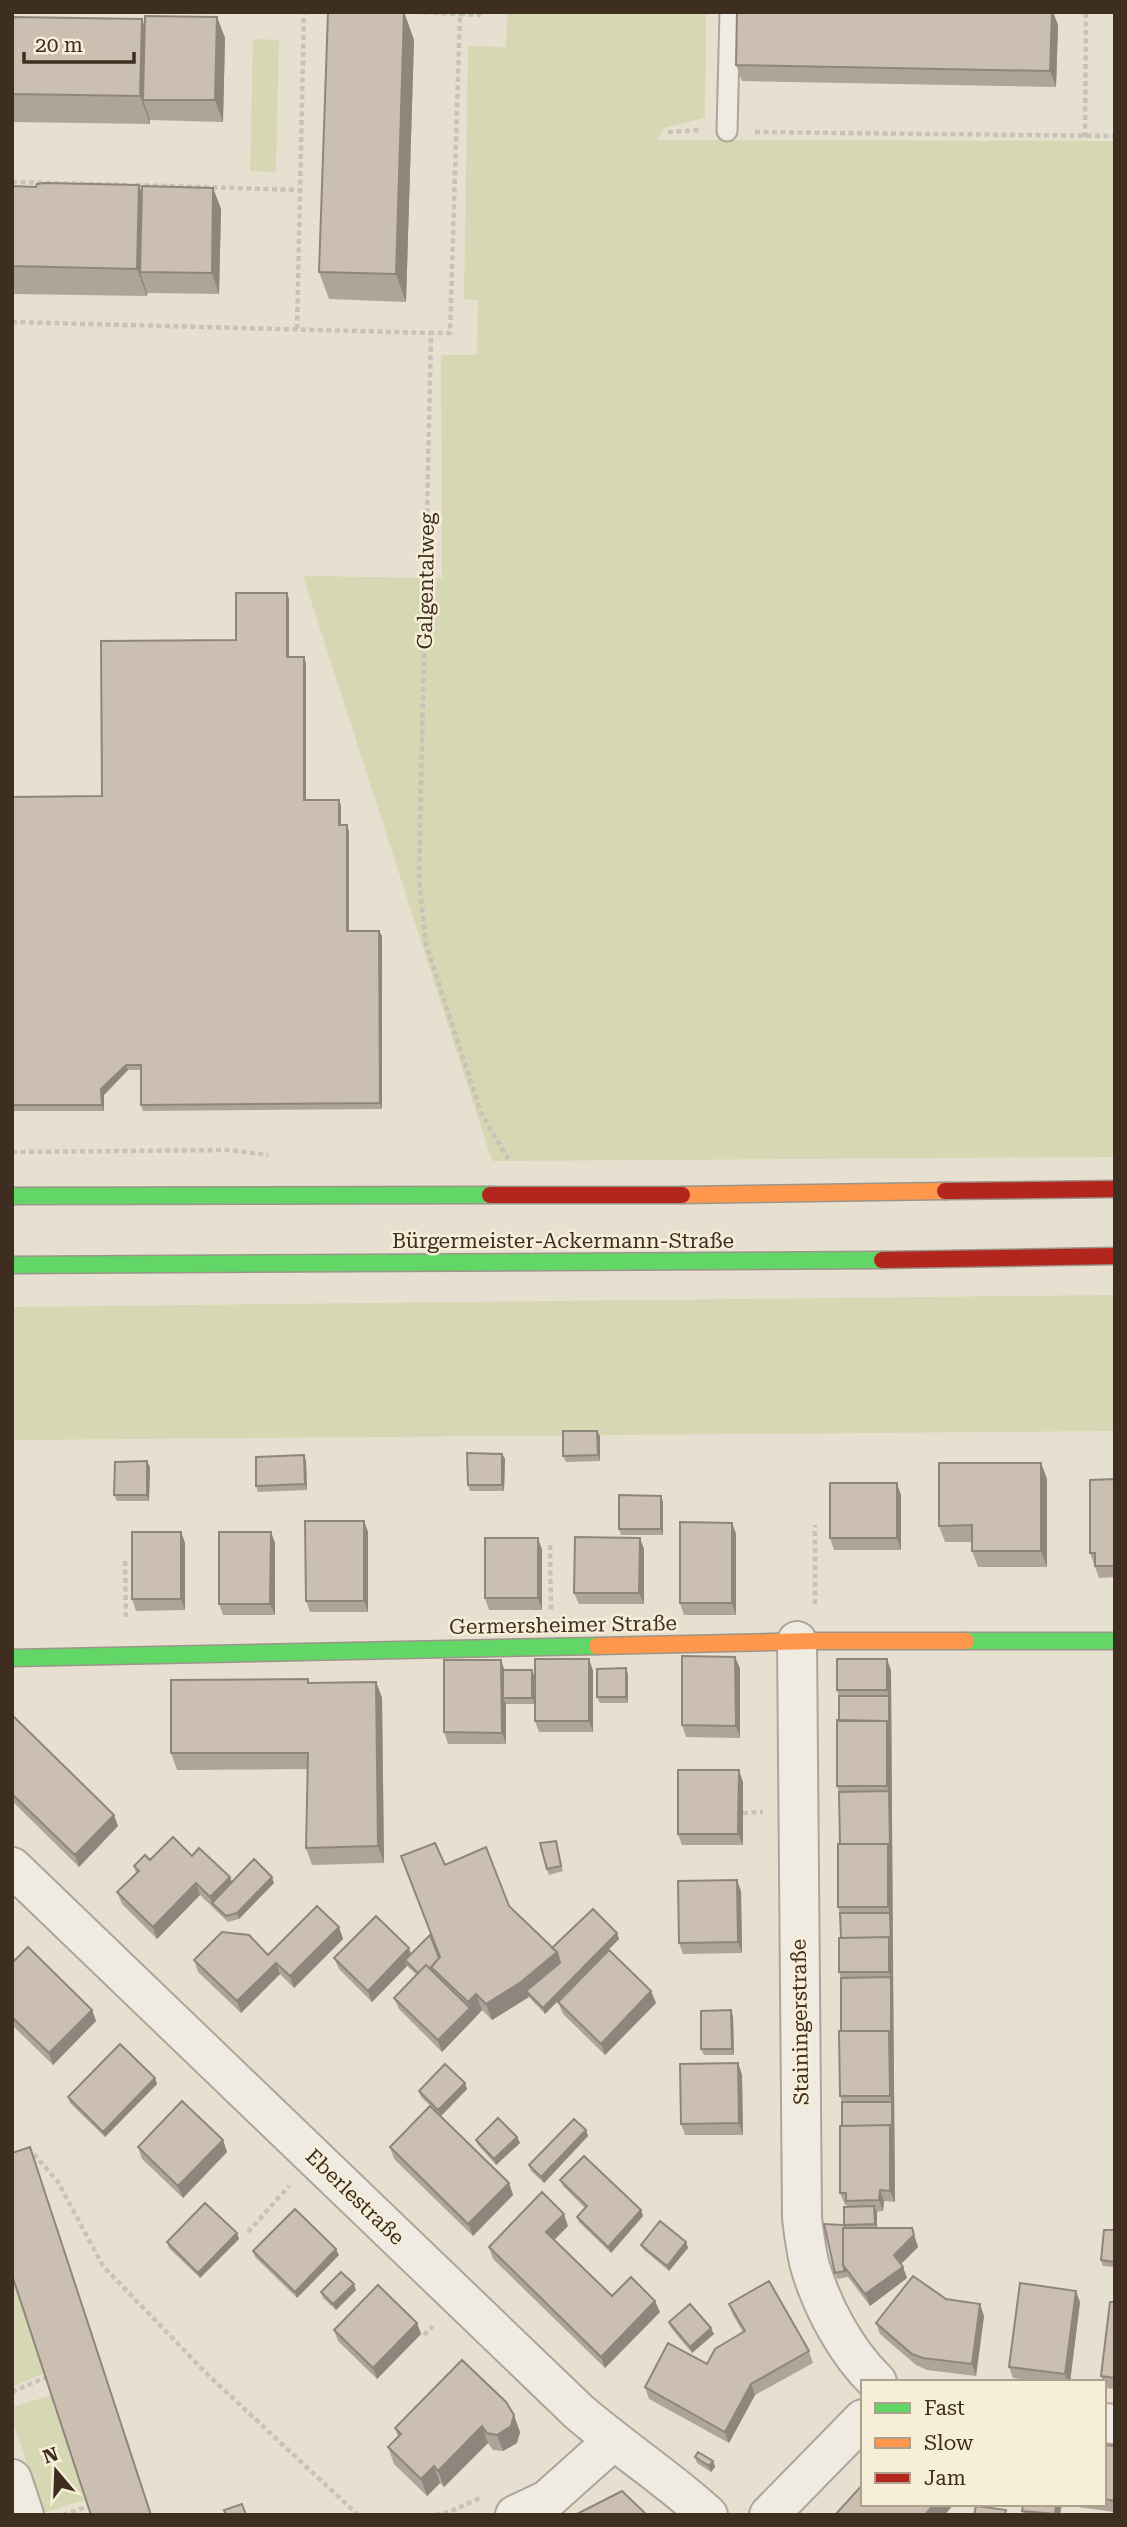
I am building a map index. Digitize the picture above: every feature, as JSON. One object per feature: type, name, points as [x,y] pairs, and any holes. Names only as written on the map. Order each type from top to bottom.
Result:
[{"type":"main road","points":[[12,1196],[677,1195],[1115,1189]]},
{"type":"main road","name":"Bürgermeister-Ackermann-Straße","points":[[12,1265],[821,1261],[1115,1255]]},
{"type":"main road","name":"Germersheimer Straße","points":[[12,1658],[806,1641],[1115,1641]]},
{"type":"street","name":"Stainingerstraße","points":[[806,1641],[802,2218],[810,2266],[830,2314],[841,2336],[875,2380]]},
{"type":"street","name":"Eberlestraße","points":[[12,1867],[579,2412],[613,2441],[669,2480],[708,2515]]},
{"type":"street","points":[[769,2515],[861,2421]]},
{"type":"street","points":[[515,2515],[547,2500],[613,2441]]},
{"type":"street","points":[[12,2479],[24,2515]]},
{"type":"lane","points":[[727,131],[730,12]]},
{"type":"path","points":[[297,329],[304,12]]},
{"type":"path","points":[[416,12],[479,15],[479,12]]},
{"type":"path","points":[[1085,137],[1086,12]]},
{"type":"path","points":[[12,322],[450,333],[460,13]]},
{"type":"path","points":[[727,131],[1115,136]]},
{"type":"path","points":[[12,182],[299,190]]},
{"type":"path","name":"Galgentalweg","points":[[431,332],[419,879],[426,944],[481,1113],[509,1164]]},
{"type":"path","points":[[806,1641],[815,1525]]},
{"type":"path","points":[[550,1545],[551,1647]]},
{"type":"path","points":[[125,1561],[127,1656]]},
{"type":"path","points":[[22,2156],[33,2153],[58,2182],[103,2266],[207,2374],[358,2515]]},
{"type":"path","points":[[248,2232],[314,2157]]},
{"type":"path","points":[[12,2392],[47,2377]]},
{"type":"path","points":[[64,2515],[89,2506]]},
{"type":"green space","points":[[507,12],[706,12],[705,118],[664,128],[656,140],[1115,141],[1115,1157],[492,1161],[303,576],[442,578],[441,355],[477,355],[478,300],[464,299],[468,46],[506,47]]},
{"type":"green space","points":[[253,39],[279,40],[276,172],[250,171]]},
{"type":"green space","points":[[1115,1295],[1115,1431],[12,1440],[12,1307]]},
{"type":"green space","points":[[12,2273],[45,2373],[12,2387]]},
{"type":"green space","points":[[52,2395],[87,2499],[43,2513],[12,2418],[12,2407]]},
{"type":"building","points":[[328,12],[404,12],[396,274],[319,272]]},
{"type":"building","points":[[737,12],[1052,12],[1050,71],[736,65]]},
{"type":"building","points":[[145,16],[217,17],[215,100],[143,100]]},
{"type":"building","points":[[12,17],[142,19],[140,96],[12,94]]},
{"type":"building","points":[[37,184],[139,185],[137,269],[12,266],[12,186],[36,187]]},
{"type":"building","points":[[142,186],[213,188],[212,273],[140,272]]},
{"type":"building","points":[[236,593],[287,593],[287,657],[304,657],[304,800],[339,800],[339,825],[347,825],[347,931],[379,931],[380,1103],[141,1105],[141,1065],[126,1065],[101,1089],[102,1105],[12,1105],[12,797],[102,796],[101,641],[236,640]]},
{"type":"building","points":[[563,1431],[597,1431],[598,1455],[563,1456]]},
{"type":"building","points":[[467,1453],[502,1454],[502,1485],[468,1485]]},
{"type":"building","points":[[304,1455],[305,1484],[256,1486],[256,1457]]},
{"type":"building","points":[[147,1461],[147,1495],[114,1495],[115,1462]]},
{"type":"building","points":[[939,1463],[1041,1463],[1041,1551],[972,1551],[972,1525],[939,1526]]},
{"type":"building","points":[[1115,1479],[1115,1566],[1095,1566],[1095,1553],[1090,1553],[1090,1480]]},
{"type":"building","points":[[830,1483],[897,1483],[897,1538],[830,1538]]},
{"type":"building","points":[[619,1495],[661,1496],[661,1529],[619,1529]]},
{"type":"building","points":[[305,1521],[364,1521],[364,1601],[306,1601]]},
{"type":"building","points":[[680,1522],[732,1523],[732,1603],[680,1603]]},
{"type":"building","points":[[132,1532],[181,1532],[181,1599],[132,1599]]},
{"type":"building","points":[[219,1532],[271,1532],[270,1604],[219,1604]]},
{"type":"building","points":[[575,1537],[640,1538],[639,1593],[574,1593]]},
{"type":"building","points":[[485,1538],[538,1538],[538,1598],[485,1598]]},
{"type":"building","points":[[682,1656],[735,1657],[736,1726],[682,1725]]},
{"type":"building","points":[[535,1659],[589,1659],[589,1721],[535,1721]]},
{"type":"building","points":[[837,1659],[887,1659],[887,1690],[837,1690]]},
{"type":"building","points":[[444,1660],[501,1660],[502,1733],[444,1732]]},
{"type":"building","points":[[626,1668],[626,1697],[597,1697],[597,1669]]},
{"type":"building","points":[[503,1670],[532,1670],[532,1698],[503,1698]]},
{"type":"building","points":[[308,1679],[308,1683],[376,1682],[378,1846],[306,1848],[308,1753],[171,1753],[171,1680]]},
{"type":"building","points":[[839,1696],[889,1696],[889,1726],[887,1721],[839,1721]]},
{"type":"building","points":[[12,1715],[114,1815],[75,1855],[12,1794]]},
{"type":"building","points":[[837,1720],[887,1721],[887,1786],[837,1786]]},
{"type":"building","points":[[678,1770],[739,1770],[738,1834],[678,1834]]},
{"type":"building","points":[[889,1791],[890,1849],[888,1844],[840,1844],[839,1792]]},
{"type":"building","points":[[173,1837],[192,1856],[199,1848],[230,1877],[210,1897],[196,1883],[153,1927],[117,1892],[139,1871],[134,1866],[145,1855],[150,1860]]},
{"type":"building","points":[[556,1841],[561,1866],[547,1869],[540,1843]]},
{"type":"building","points":[[435,1843],[445,1865],[486,1847],[509,1906],[557,1952],[521,1982],[486,2004],[476,1994],[468,2002],[431,1967],[440,1957],[401,1856]]},
{"type":"building","points":[[838,1844],[888,1844],[888,1907],[838,1907]]},
{"type":"building","points":[[254,1859],[272,1877],[237,1913],[226,1916],[212,1903]]},
{"type":"building","points":[[737,1880],[738,1942],[679,1943],[678,1881]]},
{"type":"building","points":[[317,1906],[339,1927],[290,1976],[276,1963],[237,2001],[194,1960],[222,1932],[249,1935],[268,1955]]},
{"type":"building","points":[[593,1909],[617,1933],[543,2008],[526,1991],[560,1963],[557,1952],[552,1948]]},
{"type":"building","points":[[840,1913],[890,1913],[891,1943],[889,1937],[841,1938]]},
{"type":"building","points":[[376,1916],[409,1948],[368,1991],[334,1958]]},
{"type":"building","points":[[430,1935],[439,1958],[430,1969],[426,1965],[418,1973],[405,1960]]},
{"type":"building","points":[[889,1937],[889,1972],[839,1972],[839,1938]]},
{"type":"building","points":[[28,1947],[92,2010],[49,2053],[12,2017],[12,1963]]},
{"type":"building","points":[[609,1950],[651,1991],[601,2044],[558,2002]]},
{"type":"building","points":[[426,1965],[470,2008],[438,2040],[394,1998]]},
{"type":"building","points":[[891,1977],[891,2036],[889,2031],[841,2031],[841,1978]]},
{"type":"building","points":[[731,2010],[732,2049],[701,2049],[701,2011]]},
{"type":"building","points":[[839,2031],[889,2031],[890,2096],[840,2096]]},
{"type":"building","points":[[120,2044],[155,2078],[103,2132],[68,2097]]},
{"type":"building","points":[[738,2063],[739,2123],[681,2124],[680,2064]]},
{"type":"building","points":[[445,2064],[465,2083],[438,2110],[419,2091]]},
{"type":"building","points":[[182,2101],[223,2140],[178,2186],[138,2147]]},
{"type":"building","points":[[842,2102],[892,2102],[892,2131],[890,2125],[842,2126]]},
{"type":"building","points":[[430,2106],[509,2183],[468,2224],[390,2147]]},
{"type":"building","points":[[498,2118],[517,2137],[494,2159],[476,2140]]},
{"type":"building","points":[[574,2119],[586,2130],[541,2177],[529,2165]]},
{"type":"building","points":[[890,2125],[890,2191],[880,2190],[879,2200],[846,2201],[846,2193],[840,2193],[840,2126]]},
{"type":"building","points":[[30,2147],[151,2515],[91,2515],[12,2275],[12,2153]]},
{"type":"building","points":[[584,2156],[641,2210],[608,2247],[577,2217],[587,2206],[560,2180]]},
{"type":"building","points":[[542,2192],[564,2214],[546,2232],[612,2296],[631,2277],[655,2301],[601,2357],[489,2247]]},
{"type":"building","points":[[205,2203],[237,2233],[198,2273],[167,2242]]},
{"type":"building","points":[[874,2206],[875,2224],[845,2225],[843,2228],[845,2271],[835,2273],[824,2224],[844,2225],[844,2207]]},
{"type":"building","points":[[295,2209],[336,2249],[295,2292],[253,2251]]},
{"type":"building","points":[[660,2221],[686,2242],[667,2266],[641,2245]]},
{"type":"building","points":[[843,2228],[912,2228],[914,2235],[894,2255],[903,2267],[865,2294],[843,2265]]},
{"type":"building","points":[[1104,2230],[1115,2230],[1115,2262],[1101,2260]]},
{"type":"building","points":[[341,2272],[354,2284],[333,2304],[321,2292]]},
{"type":"building","points":[[913,2276],[946,2299],[980,2304],[972,2364],[923,2358],[912,2354],[876,2323]]},
{"type":"building","points":[[769,2281],[809,2351],[751,2384],[725,2432],[645,2387],[668,2343],[707,2364],[715,2349],[745,2331],[729,2304]]},
{"type":"building","points":[[1020,2283],[1076,2291],[1065,2374],[1009,2367]]},
{"type":"building","points":[[378,2285],[417,2323],[373,2368],[334,2330]]},
{"type":"building","points":[[1110,2302],[1115,2302],[1115,2378],[1101,2376]]},
{"type":"building","points":[[690,2304],[711,2328],[690,2347],[669,2322]]},
{"type":"building","points":[[462,2360],[506,2402],[514,2415],[511,2426],[497,2435],[487,2433],[482,2426],[438,2471],[434,2466],[421,2479],[388,2447],[401,2434],[395,2428]]},
{"type":"building","points":[[1106,2445],[1115,2446],[1115,2501],[1106,2499]]},
{"type":"building","points":[[698,2452],[713,2461],[709,2466],[695,2457]]},
{"type":"building","points":[[861,2486],[861,2506],[932,2506],[925,2515],[835,2515]]},
{"type":"building","points":[[622,2491],[647,2515],[575,2515]]},
{"type":"building","points":[[242,2504],[246,2515],[226,2515],[224,2510]]},
{"type":"building","points":[[976,2506],[1006,2510],[1005,2515],[974,2515]]},
{"type":"building","points":[[1023,2506],[1056,2506],[1055,2514],[1022,2511]]},
{"type":"traffic: fast","points":[[12,1196],[490,1195]]},
{"type":"traffic: fast","points":[[12,1265],[882,1260]]},
{"type":"traffic: fast","points":[[966,1641],[1115,1641]]},
{"type":"traffic: fast","points":[[12,1658],[597,1646]]},
{"type":"traffic: slow","points":[[682,1195],[945,1191]]},
{"type":"traffic: slow","points":[[597,1646],[966,1641]]},
{"type":"traffic: jam","points":[[945,1191],[1115,1189]]},
{"type":"traffic: jam","points":[[490,1195],[682,1195]]},
{"type":"traffic: jam","points":[[882,1260],[1115,1256]]}]
